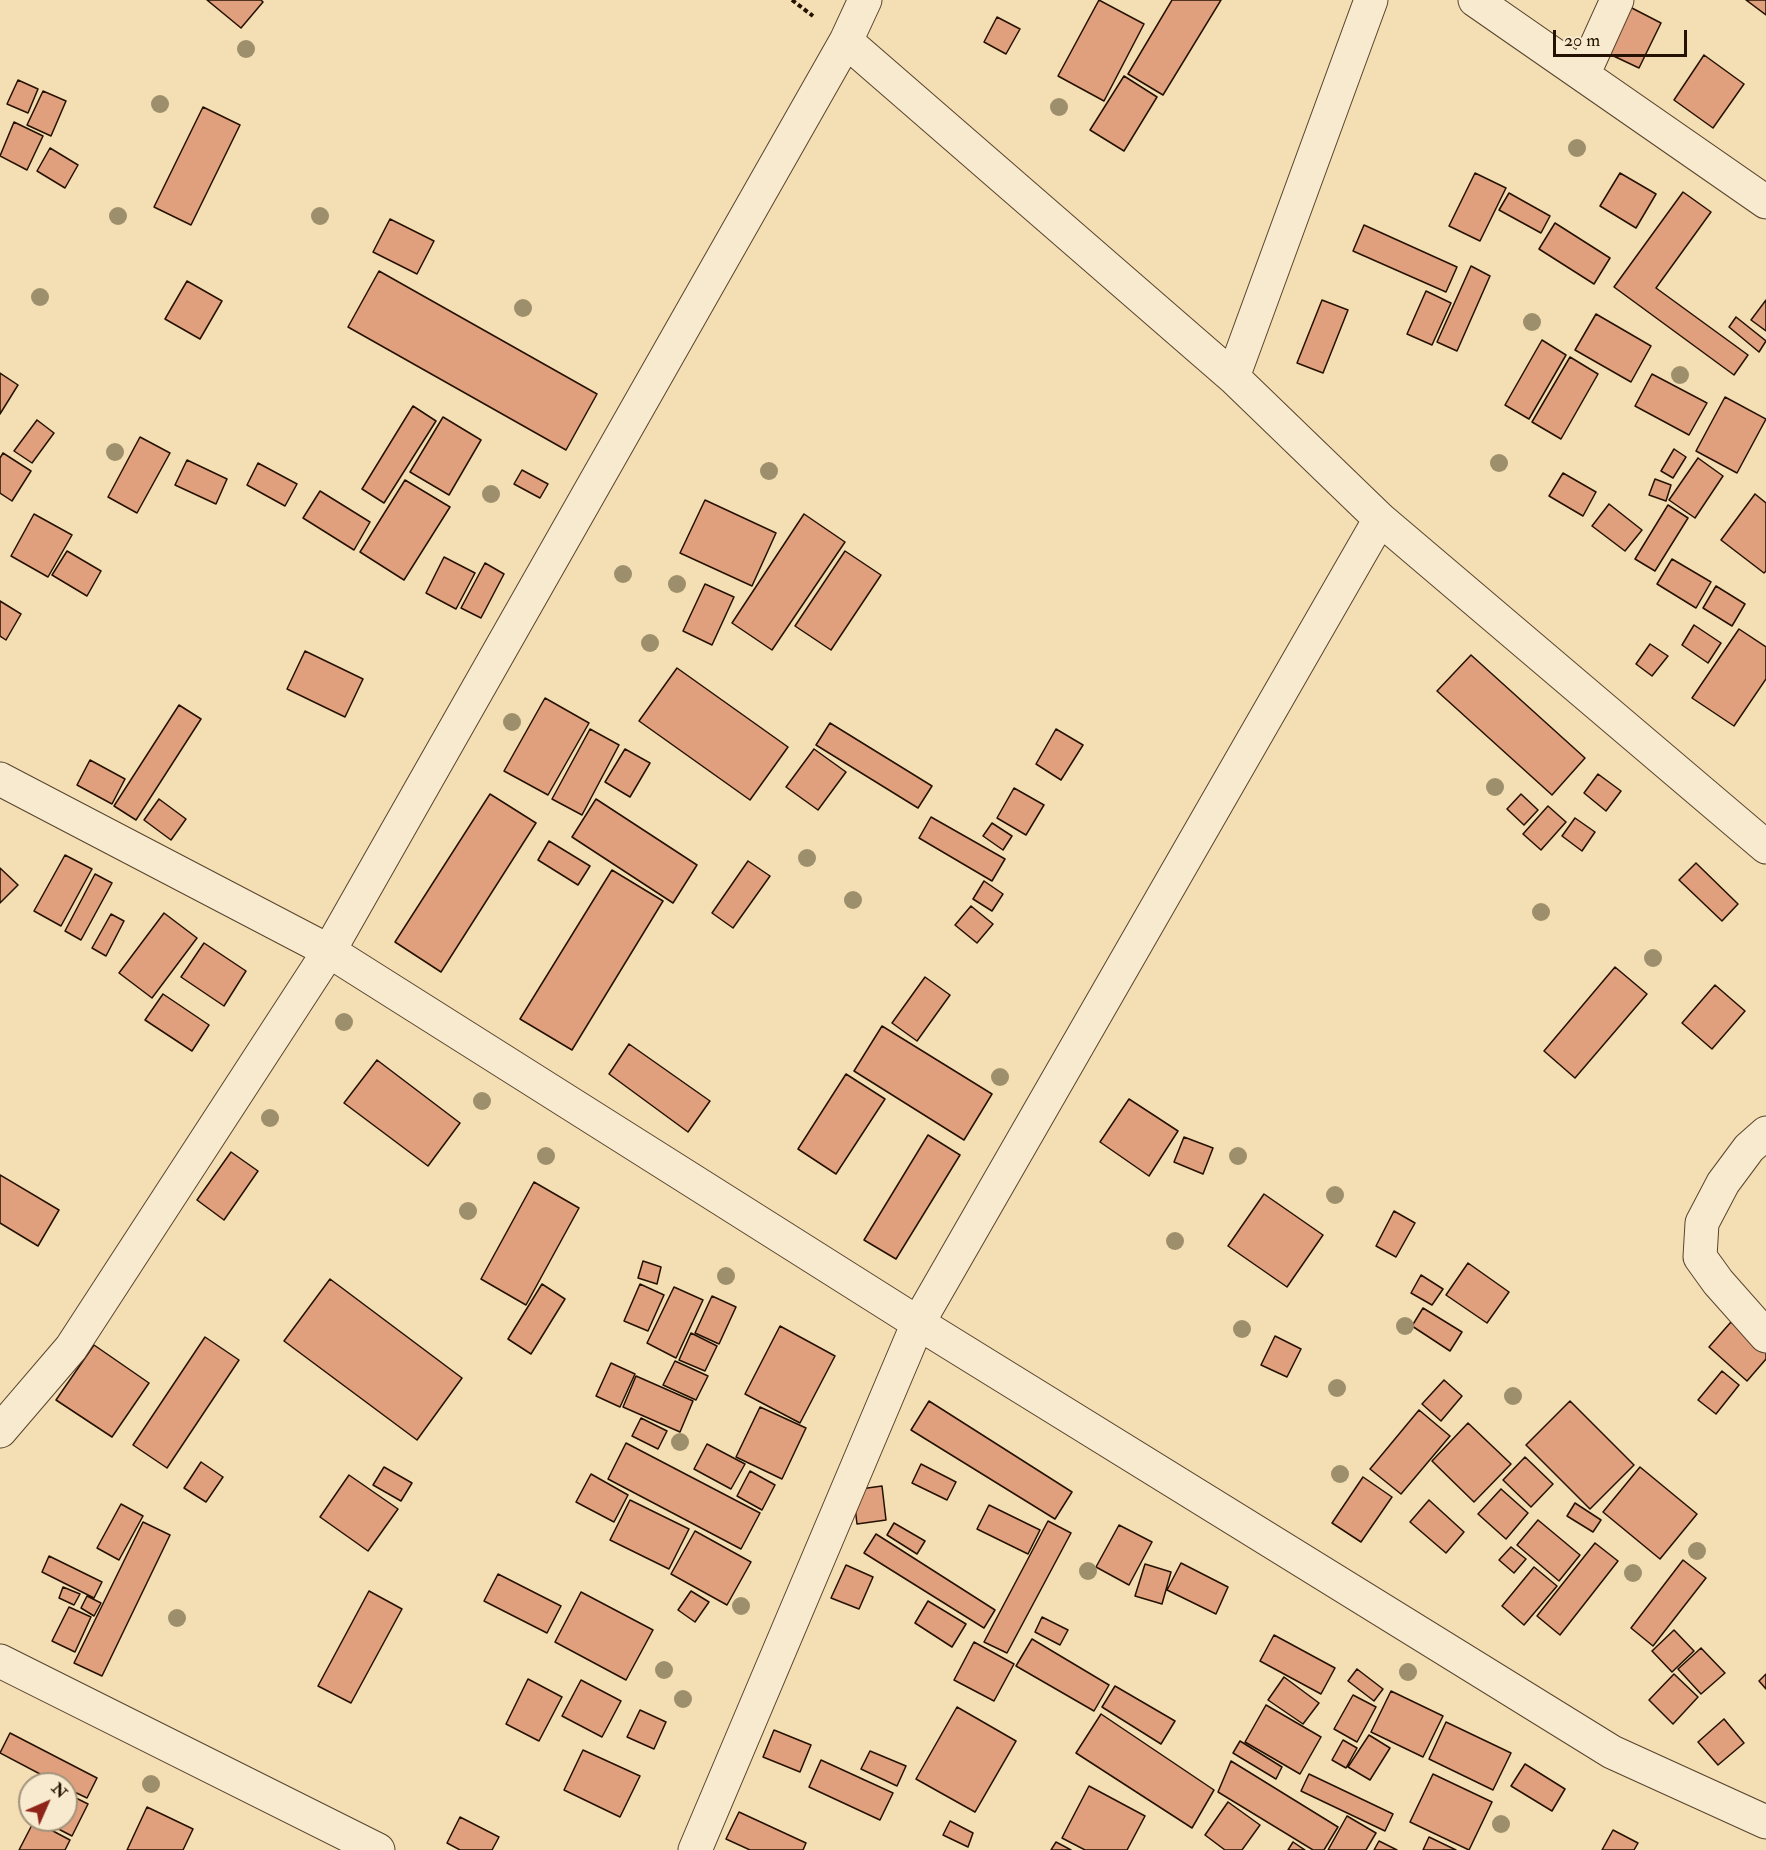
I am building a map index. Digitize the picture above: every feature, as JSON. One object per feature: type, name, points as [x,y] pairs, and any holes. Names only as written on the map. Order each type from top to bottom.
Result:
[{"type":"street","points":[[0,1431],[71,1348],[328,951],[846,41],[865,0]]},
{"type":"street","points":[[1233,377],[1371,0]]},
{"type":"street","points":[[1475,0],[1766,202]]},
{"type":"street","points":[[1583,75],[1617,0]]},
{"type":"street","points":[[846,41],[1233,377],[1380,519],[1766,847]]},
{"type":"street","points":[[694,1850],[918,1323],[1380,519]]},
{"type":"street","points":[[0,779],[328,951],[918,1323],[1612,1752],[1766,1822]]},
{"type":"street","points":[[1766,1133],[1749,1148],[1723,1183],[1702,1223],[1700,1257],[1718,1282],[1766,1336]]},
{"type":"street","points":[[0,1661],[378,1850]]},
{"type":"building","points":[[207,0],[261,0],[263,2],[241,28]]},
{"type":"building","points":[[1099,0],[1144,24],[1104,101],[1058,76]]},
{"type":"building","points":[[1172,0],[1221,0],[1163,95],[1128,74]]},
{"type":"building","points":[[1746,0],[1766,0],[1766,15]]},
{"type":"building","points":[[1628,6],[1661,23],[1639,68],[1605,52]]},
{"type":"building","points":[[997,17],[1020,29],[1006,54],[984,42]]},
{"type":"building","points":[[1704,55],[1744,84],[1713,128],[1674,100]]},
{"type":"building","points":[[1124,76],[1157,97],[1124,151],[1090,130]]},
{"type":"building","points":[[18,80],[38,89],[28,113],[7,104]]},
{"type":"building","points":[[43,91],[66,101],[51,136],[27,125]]},
{"type":"building","points":[[203,107],[240,125],[191,225],[154,207]]},
{"type":"building","points":[[14,122],[43,136],[27,170],[0,156]]},
{"type":"building","points":[[50,148],[78,165],[65,188],[37,171]]},
{"type":"building","points":[[1475,173],[1506,188],[1480,241],[1449,226]]},
{"type":"building","points":[[1620,173],[1656,194],[1636,228],[1600,206]]},
{"type":"building","points":[[1683,192],[1711,212],[1656,288],[1748,355],[1734,375],[1614,287]]},
{"type":"building","points":[[1509,193],[1550,216],[1541,233],[1499,210]]},
{"type":"building","points":[[390,219],[434,241],[417,274],[373,252]]},
{"type":"building","points":[[1555,223],[1610,258],[1594,284],[1539,249]]},
{"type":"building","points":[[1364,225],[1457,267],[1446,292],[1353,251]]},
{"type":"building","points":[[1471,266],[1490,276],[1457,351],[1437,342]]},
{"type":"building","points":[[379,271],[597,394],[566,450],[348,327]]},
{"type":"building","points":[[187,281],[222,301],[200,339],[165,319]]},
{"type":"building","points":[[1426,291],[1451,303],[1432,345],[1407,334]]},
{"type":"building","points":[[1322,300],[1348,310],[1323,373],[1297,363]]},
{"type":"building","points":[[1766,300],[1766,331],[1751,320]]},
{"type":"building","points":[[1596,314],[1651,346],[1631,382],[1575,350]]},
{"type":"building","points":[[1736,317],[1766,341],[1759,352],[1729,327]]},
{"type":"building","points":[[1542,340],[1566,355],[1529,419],[1505,405]]},
{"type":"building","points":[[1570,357],[1598,374],[1561,439],[1532,422]]},
{"type":"building","points":[[0,373],[18,385],[0,414]]},
{"type":"building","points":[[1652,374],[1707,403],[1689,435],[1635,406]]},
{"type":"building","points":[[1725,397],[1766,419],[1737,473],[1696,451]]},
{"type":"building","points":[[413,406],[436,421],[384,503],[362,489]]},
{"type":"building","points":[[443,417],[481,440],[449,495],[410,472]]},
{"type":"building","points":[[37,420],[54,433],[32,463],[14,451]]},
{"type":"building","points":[[140,437],[170,453],[137,513],[108,497]]},
{"type":"building","points":[[1674,449],[1686,457],[1673,478],[1661,471]]},
{"type":"building","points":[[3,453],[31,471],[12,501],[0,493],[0,458]]},
{"type":"building","points":[[1698,458],[1723,476],[1695,518],[1669,500]]},
{"type":"building","points":[[187,460],[227,479],[216,504],[175,485]]},
{"type":"building","points":[[258,463],[297,484],[285,506],[247,485]]},
{"type":"building","points":[[522,470],[548,484],[540,498],[514,484]]},
{"type":"building","points":[[1563,473],[1596,492],[1583,516],[1549,496]]},
{"type":"building","points":[[1655,479],[1671,485],[1666,501],[1649,495]]},
{"type":"building","points":[[405,480],[450,507],[404,580],[360,552]]},
{"type":"building","points":[[320,491],[370,522],[354,550],[303,518]]},
{"type":"building","points":[[1755,494],[1766,503],[1766,571],[1764,573],[1721,540]]},
{"type":"building","points":[[705,500],[776,533],[752,586],[680,553]]},
{"type":"building","points":[[1609,504],[1642,530],[1625,551],[1592,526]]},
{"type":"building","points":[[1668,505],[1688,518],[1655,571],[1635,559]]},
{"type":"building","points":[[34,514],[72,535],[48,577],[11,556]]},
{"type":"building","points":[[804,514],[845,542],[772,650],[732,623]]},
{"type":"building","points":[[67,551],[101,571],[87,596],[52,575]]},
{"type":"building","points":[[845,551],[881,575],[831,650],[795,626]]},
{"type":"building","points":[[444,557],[475,573],[456,609],[426,593]]},
{"type":"building","points":[[1672,559],[1711,582],[1696,608],[1657,584]]},
{"type":"building","points":[[485,563],[504,574],[481,618],[461,608]]},
{"type":"building","points":[[705,584],[734,597],[712,645],[683,631]]},
{"type":"building","points":[[1716,586],[1745,604],[1732,626],[1703,608]]},
{"type":"building","points":[[0,601],[21,614],[6,640],[0,636]]},
{"type":"building","points":[[1694,625],[1721,643],[1708,663],[1682,645]]},
{"type":"building","points":[[1739,629],[1766,647],[1766,679],[1734,726],[1692,698]]},
{"type":"building","points":[[1650,644],[1668,656],[1652,676],[1636,664]]},
{"type":"building","points":[[305,651],[363,679],[345,717],[287,689]]},
{"type":"building","points":[[1471,655],[1585,758],[1552,795],[1437,691]]},
{"type":"building","points":[[677,668],[788,747],[750,800],[639,721]]},
{"type":"building","points":[[545,698],[589,723],[548,795],[504,771]]},
{"type":"building","points":[[179,705],[201,719],[136,820],[114,806]]},
{"type":"building","points":[[830,723],[932,786],[918,808],[816,745]]},
{"type":"building","points":[[590,729],[619,745],[582,815],[552,799]]},
{"type":"building","points":[[1056,729],[1083,745],[1061,780],[1036,764]]},
{"type":"building","points":[[625,749],[650,763],[630,797],[605,782]]},
{"type":"building","points":[[814,749],[846,772],[818,810],[786,787]]},
{"type":"building","points":[[90,760],[125,779],[112,804],[77,785]]},
{"type":"building","points":[[1598,774],[1621,791],[1606,811],[1584,793]]},
{"type":"building","points":[[1014,788],[1044,805],[1026,835],[997,818]]},
{"type":"building","points":[[490,794],[536,823],[441,972],[395,942]]},
{"type":"building","points":[[1521,794],[1538,810],[1524,825],[1507,809]]},
{"type":"building","points":[[159,799],[186,819],[171,840],[144,820]]},
{"type":"building","points":[[596,799],[697,865],[673,903],[572,837]]},
{"type":"building","points":[[1548,806],[1566,822],[1541,850],[1523,834]]},
{"type":"building","points":[[931,817],[1005,859],[992,881],[919,838]]},
{"type":"building","points":[[1575,818],[1595,832],[1582,851],[1562,836]]},
{"type":"building","points":[[992,823],[1012,836],[1003,850],[983,836]]},
{"type":"building","points":[[549,841],[590,866],[578,885],[538,860]]},
{"type":"building","points":[[65,855],[92,869],[61,926],[34,911]]},
{"type":"building","points":[[748,861],[770,876],[733,928],[712,913]]},
{"type":"building","points":[[1696,863],[1738,904],[1722,921],[1679,880]]},
{"type":"building","points":[[0,868],[18,885],[0,903]]},
{"type":"building","points":[[612,870],[663,901],[572,1050],[520,1019]]},
{"type":"building","points":[[95,874],[112,883],[81,940],[65,931]]},
{"type":"building","points":[[984,881],[1003,894],[992,911],[973,899]]},
{"type":"building","points":[[971,906],[993,924],[977,943],[955,925]]},
{"type":"building","points":[[164,913],[197,938],[152,998],[119,973]]},
{"type":"building","points":[[111,914],[124,921],[106,956],[92,948]]},
{"type":"building","points":[[204,943],[246,971],[224,1006],[181,977]]},
{"type":"building","points":[[1615,967],[1647,994],[1575,1078],[1544,1051]]},
{"type":"building","points":[[925,977],[950,995],[917,1041],[892,1023]]},
{"type":"building","points":[[1715,985],[1745,1011],[1712,1049],[1682,1023]]},
{"type":"building","points":[[163,994],[209,1025],[192,1051],[145,1020]]},
{"type":"building","points":[[882,1026],[992,1094],[964,1140],[854,1071]]},
{"type":"building","points":[[629,1044],[710,1101],[688,1132],[609,1074]]},
{"type":"building","points":[[377,1060],[460,1123],[428,1166],[344,1103]]},
{"type":"building","points":[[846,1074],[885,1099],[836,1174],[798,1149]]},
{"type":"building","points":[[1129,1099],[1178,1131],[1149,1176],[1100,1142]]},
{"type":"building","points":[[928,1135],[960,1155],[896,1259],[864,1240]]},
{"type":"building","points":[[1184,1137],[1213,1148],[1203,1174],[1174,1162]]},
{"type":"building","points":[[231,1152],[258,1171],[224,1220],[197,1200]]},
{"type":"building","points":[[0,1175],[59,1210],[38,1246],[0,1223]]},
{"type":"building","points":[[534,1182],[579,1208],[526,1305],[481,1279]]},
{"type":"building","points":[[1264,1194],[1323,1235],[1287,1287],[1228,1246]]},
{"type":"building","points":[[1394,1211],[1415,1223],[1396,1257],[1376,1246]]},
{"type":"building","points":[[643,1261],[661,1267],[657,1284],[638,1278]]},
{"type":"building","points":[[1468,1263],[1509,1292],[1487,1323],[1446,1295]]},
{"type":"building","points":[[1421,1275],[1443,1289],[1432,1305],[1411,1293]]},
{"type":"building","points":[[330,1279],[462,1378],[417,1440],[284,1341]]},
{"type":"building","points":[[542,1284],[565,1299],[531,1354],[508,1339]]},
{"type":"building","points":[[640,1284],[664,1295],[648,1331],[624,1321]]},
{"type":"building","points":[[674,1287],[703,1300],[676,1358],[647,1343]]},
{"type":"building","points":[[712,1296],[736,1307],[719,1344],[695,1333]]},
{"type":"building","points":[[1423,1308],[1462,1332],[1450,1351],[1412,1326]]},
{"type":"building","points":[[1731,1322],[1766,1353],[1766,1359],[1747,1381],[1709,1347]]},
{"type":"building","points":[[780,1326],[835,1356],[800,1423],[745,1394]]},
{"type":"building","points":[[691,1333],[717,1346],[705,1371],[679,1360]]},
{"type":"building","points":[[1275,1336],[1301,1349],[1287,1377],[1261,1365]]},
{"type":"building","points":[[205,1337],[239,1360],[167,1468],[133,1445]]},
{"type":"building","points":[[94,1345],[149,1383],[112,1437],[56,1400]]},
{"type":"building","points":[[675,1361],[708,1376],[696,1400],[663,1385]]},
{"type":"building","points":[[611,1363],[635,1374],[620,1407],[596,1396]]},
{"type":"building","points":[[1722,1371],[1739,1385],[1716,1414],[1698,1400]]},
{"type":"building","points":[[636,1376],[693,1401],[680,1432],[623,1407]]},
{"type":"building","points":[[1444,1380],[1462,1396],[1441,1421],[1422,1404]]},
{"type":"building","points":[[929,1401],[1072,1492],[1055,1519],[911,1430]]},
{"type":"building","points":[[1570,1401],[1634,1465],[1590,1509],[1526,1445]]},
{"type":"building","points":[[760,1407],[806,1428],[782,1479],[736,1457]]},
{"type":"building","points":[[1419,1410],[1450,1436],[1401,1494],[1370,1469]]},
{"type":"building","points":[[641,1418],[667,1431],[658,1449],[632,1436]]},
{"type":"building","points":[[1468,1423],[1511,1464],[1474,1502],[1432,1461]]},
{"type":"building","points":[[626,1443],[760,1513],[741,1549],[608,1479]]},
{"type":"building","points":[[707,1444],[745,1464],[731,1489],[694,1469]]},
{"type":"building","points":[[1525,1457],[1553,1484],[1531,1507],[1503,1480]]},
{"type":"building","points":[[201,1462],[223,1477],[206,1502],[184,1488]]},
{"type":"building","points":[[921,1464],[956,1482],[947,1500],[912,1483]]},
{"type":"building","points":[[384,1467],[412,1483],[401,1501],[373,1485]]},
{"type":"building","points":[[1640,1467],[1697,1514],[1660,1559],[1603,1512]]},
{"type":"building","points":[[750,1471],[775,1485],[762,1510],[737,1496]]},
{"type":"building","points":[[591,1474],[628,1495],[614,1522],[576,1502]]},
{"type":"building","points":[[349,1475],[398,1509],[368,1551],[320,1517]]},
{"type":"building","points":[[1363,1477],[1392,1497],[1361,1542],[1332,1523]]},
{"type":"building","points":[[882,1486],[886,1520],[857,1524],[853,1490]]},
{"type":"building","points":[[1501,1489],[1528,1513],[1506,1539],[1478,1514]]},
{"type":"building","points":[[630,1500],[689,1529],[669,1569],[610,1540]]},
{"type":"building","points":[[1429,1500],[1464,1532],[1446,1553],[1410,1522]]},
{"type":"building","points":[[1575,1503],[1601,1520],[1593,1532],[1567,1516]]},
{"type":"building","points":[[121,1504],[143,1516],[119,1560],[97,1548]]},
{"type":"building","points":[[989,1505],[1040,1530],[1028,1554],[977,1529]]},
{"type":"building","points":[[1538,1520],[1580,1555],[1559,1581],[1517,1545]]},
{"type":"building","points":[[1048,1521],[1071,1533],[1007,1653],[984,1642]]},
{"type":"building","points":[[143,1522],[170,1535],[102,1676],[74,1663]]},
{"type":"building","points":[[894,1523],[925,1541],[917,1554],[887,1535]]},
{"type":"building","points":[[1119,1525],[1152,1542],[1129,1585],[1096,1567]]},
{"type":"building","points":[[695,1531],[751,1562],[727,1605],[671,1574]]},
{"type":"building","points":[[876,1534],[995,1610],[984,1628],[864,1553]]},
{"type":"building","points":[[1595,1543],[1618,1561],[1560,1635],[1537,1616]]},
{"type":"building","points":[[1511,1547],[1526,1559],[1514,1573],[1499,1560]]},
{"type":"building","points":[[49,1556],[102,1582],[94,1598],[42,1572]]},
{"type":"building","points":[[1683,1560],[1706,1578],[1653,1646],[1631,1628]]},
{"type":"building","points":[[1181,1563],[1228,1587],[1216,1614],[1167,1590]]},
{"type":"building","points":[[1145,1564],[1171,1572],[1162,1604],[1135,1596]]},
{"type":"building","points":[[846,1565],[873,1577],[859,1609],[831,1598]]},
{"type":"building","points":[[1534,1567],[1557,1586],[1524,1625],[1502,1606]]},
{"type":"building","points":[[498,1574],[561,1606],[547,1633],[484,1601]]},
{"type":"building","points":[[63,1587],[80,1594],[74,1605],[59,1598]]},
{"type":"building","points":[[369,1591],[402,1609],[351,1703],[318,1686]]},
{"type":"building","points":[[691,1591],[709,1602],[695,1622],[678,1610]]},
{"type":"building","points":[[581,1592],[653,1630],[626,1680],[555,1642]]},
{"type":"building","points":[[87,1596],[101,1603],[94,1616],[81,1608]]},
{"type":"building","points":[[928,1601],[966,1624],[952,1647],[915,1623]]},
{"type":"building","points":[[69,1607],[91,1617],[75,1652],[52,1641]]},
{"type":"building","points":[[1042,1617],[1068,1630],[1060,1645],[1035,1632]]},
{"type":"building","points":[[1674,1630],[1694,1651],[1672,1672],[1652,1651]]},
{"type":"building","points":[[1274,1635],[1335,1668],[1321,1694],[1260,1661]]},
{"type":"building","points":[[1032,1639],[1109,1685],[1094,1711],[1016,1666]]},
{"type":"building","points":[[974,1642],[1014,1664],[994,1701],[954,1680]]},
{"type":"building","points":[[1701,1648],[1725,1673],[1701,1694],[1678,1669]]},
{"type":"building","points":[[1357,1669],[1383,1689],[1374,1701],[1348,1681]]},
{"type":"building","points":[[1674,1674],[1698,1697],[1673,1724],[1649,1700]]},
{"type":"building","points":[[1766,1674],[1766,1689],[1759,1681]]},
{"type":"building","points":[[1284,1677],[1319,1703],[1303,1724],[1268,1700]]},
{"type":"building","points":[[528,1679],[562,1697],[539,1741],[506,1724]]},
{"type":"building","points":[[581,1680],[621,1701],[602,1737],[562,1716]]},
{"type":"building","points":[[1115,1686],[1175,1721],[1161,1744],[1102,1707]]},
{"type":"building","points":[[1391,1691],[1443,1716],[1423,1757],[1371,1732]]},
{"type":"building","points":[[1353,1695],[1376,1707],[1357,1742],[1334,1729]]},
{"type":"building","points":[[1266,1705],[1321,1737],[1300,1774],[1245,1742]]},
{"type":"building","points":[[957,1707],[1016,1741],[975,1812],[916,1779]]},
{"type":"building","points":[[640,1710],[666,1722],[654,1749],[627,1737]]},
{"type":"building","points":[[1101,1714],[1214,1790],[1192,1828],[1076,1753]]},
{"type":"building","points":[[1724,1719],[1744,1743],[1718,1765],[1698,1742]]},
{"type":"building","points":[[1446,1722],[1511,1753],[1493,1790],[1429,1759]]},
{"type":"building","points":[[774,1730],[811,1745],[800,1772],[763,1757]]},
{"type":"building","points":[[10,1733],[97,1778],[87,1798],[78,1794],[78,1772],[36,1772],[0,1753]]},
{"type":"building","points":[[1369,1735],[1390,1748],[1370,1780],[1348,1767]]},
{"type":"building","points":[[1343,1740],[1357,1748],[1346,1768],[1332,1760]]},
{"type":"building","points":[[1240,1741],[1282,1767],[1276,1779],[1233,1753]]},
{"type":"building","points":[[583,1750],[640,1776],[620,1817],[564,1790]]},
{"type":"building","points":[[870,1751],[906,1766],[897,1786],[861,1769]]},
{"type":"building","points":[[821,1760],[893,1793],[880,1820],[809,1787]]},
{"type":"building","points":[[1231,1761],[1338,1827],[1324,1850],[1313,1850],[1218,1792]]},
{"type":"building","points":[[1525,1764],[1565,1789],[1552,1811],[1511,1786]]},
{"type":"building","points":[[1309,1774],[1393,1814],[1385,1831],[1301,1791]]},
{"type":"building","points":[[1433,1774],[1492,1802],[1469,1850],[1410,1822]]},
{"type":"building","points":[[1089,1786],[1145,1816],[1127,1850],[1085,1850],[1062,1838]]},
{"type":"building","points":[[78,1799],[88,1804],[78,1824]]},
{"type":"building","points":[[1228,1802],[1260,1825],[1242,1850],[1225,1850],[1205,1835]]},
{"type":"building","points":[[147,1807],[193,1829],[183,1850],[127,1850]]},
{"type":"building","points":[[739,1812],[806,1843],[803,1850],[750,1850],[726,1839]]},
{"type":"building","points":[[1347,1816],[1376,1833],[1366,1850],[1328,1850]]},
{"type":"building","points":[[460,1817],[499,1837],[492,1850],[460,1850],[447,1843]]},
{"type":"building","points":[[950,1821],[973,1833],[968,1847],[943,1835]]},
{"type":"building","points":[[1613,1830],[1638,1843],[1634,1850],[1602,1850]]},
{"type":"building","points":[[28,1832],[55,1832],[70,1840],[65,1850],[19,1850]]},
{"type":"building","points":[[1429,1837],[1456,1850],[1423,1850]]},
{"type":"building","points":[[1379,1841],[1397,1850],[1374,1850]]},
{"type":"building","points":[[1056,1842],[1071,1850],[1051,1850]]},
{"type":"building","points":[[1293,1842],[1305,1850],[1288,1850]]}]
